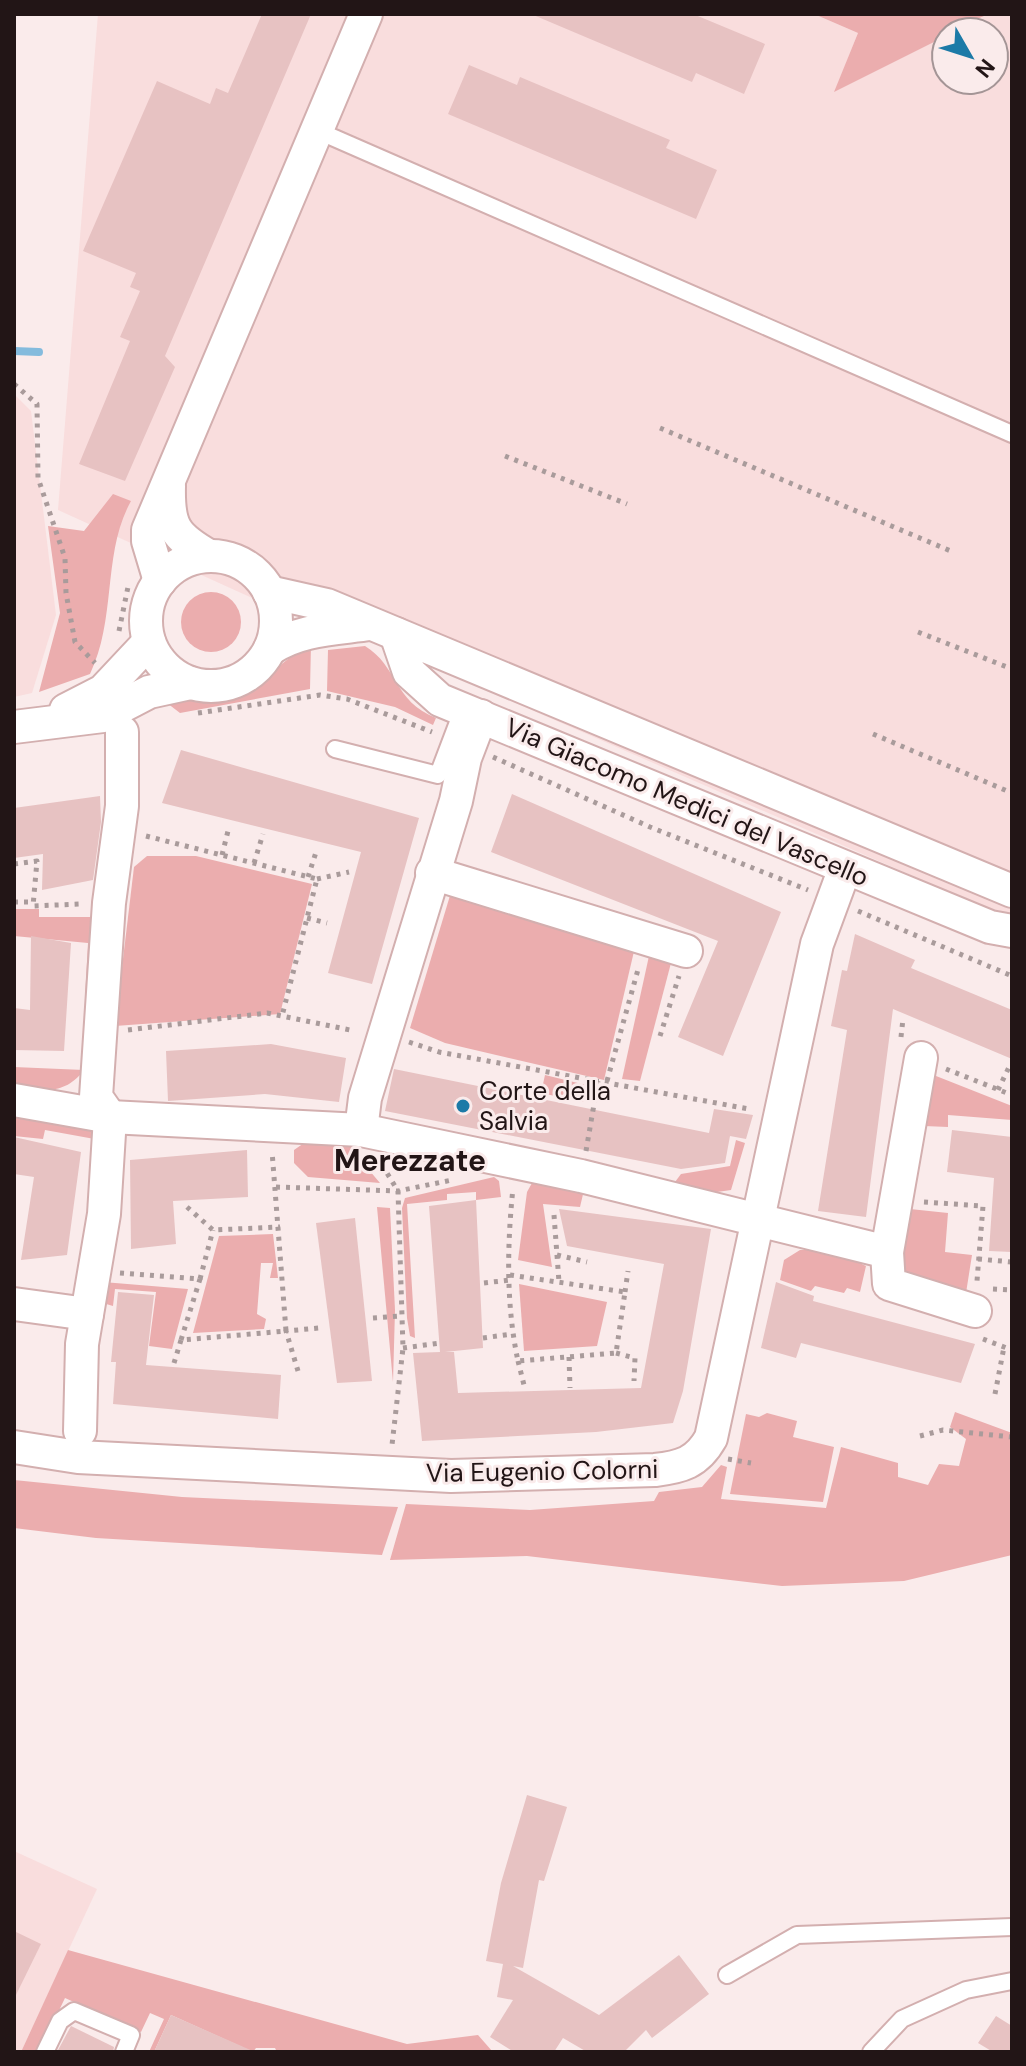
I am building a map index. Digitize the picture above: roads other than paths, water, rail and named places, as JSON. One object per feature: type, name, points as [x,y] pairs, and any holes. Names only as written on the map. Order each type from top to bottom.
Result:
[{"type":"street","points":[[22,725],[103,691],[134,641],[147,610],[148,530],[366,14]]},
{"type":"street","points":[[134,641],[165,668],[190,683],[209,687],[233,683],[248,675],[270,649],[276,618],[269,592],[261,580],[240,563],[209,556],[178,534],[168,518],[169,486]]},
{"type":"street","points":[[145,579],[181,563],[209,556]]},
{"type":"street","name":"Via Giacomo Medici del Vascello","points":[[269,592],[327,605],[1012,891]]},
{"type":"street","name":"Via Giacomo Medici del Vascello","points":[[270,649],[285,639],[311,632],[384,629]]},
{"type":"street","name":"Via Giacomo Medici del Vascello","points":[[384,629],[409,672],[440,700],[990,927],[1012,931]]},
{"type":"street","points":[[22,725],[103,716],[149,692],[190,683]]},
{"type":"street","points":[[361,1130],[365,1098],[432,873],[460,743],[472,712]]},
{"type":"street","points":[[80,1431],[82,1344],[104,1214],[110,1117],[96,1097],[109,903],[119,844],[122,732]]},
{"type":"street","name":"Via Eugenio Colorni","points":[[14,1447],[78,1457],[451,1476],[655,1470],[686,1465],[695,1460],[711,1438],[817,944],[845,868]]},
{"type":"street","points":[[432,873],[686,951]]},
{"type":"street","points":[[921,1058],[887,1252],[889,1284],[975,1311]]},
{"type":"street","points":[[14,1100],[110,1117],[361,1130],[581,1176],[887,1252]]},
{"type":"street","points":[[14,1304],[87,1314]]},
{"type":"lane","points":[[316,130],[1012,434]]},
{"type":"lane","points":[[335,749],[438,775],[460,743]]},
{"type":"lane","points":[[727,1975],[797,1935],[1012,1927]]},
{"type":"lane","points":[[871,2052],[902,2019],[966,1990],[1012,1981]]},
{"type":"lane","points":[[45,2052],[60,2021],[74,2011],[131,2035],[124,2052]]},
{"type":"waterway","points":[[14,351],[39,352]]},
{"type":"place","name":"Corte della Salvia","points":[[463,1106]]},
{"type":"district","name":"Merezzate","points":[[410,1161]]}]
